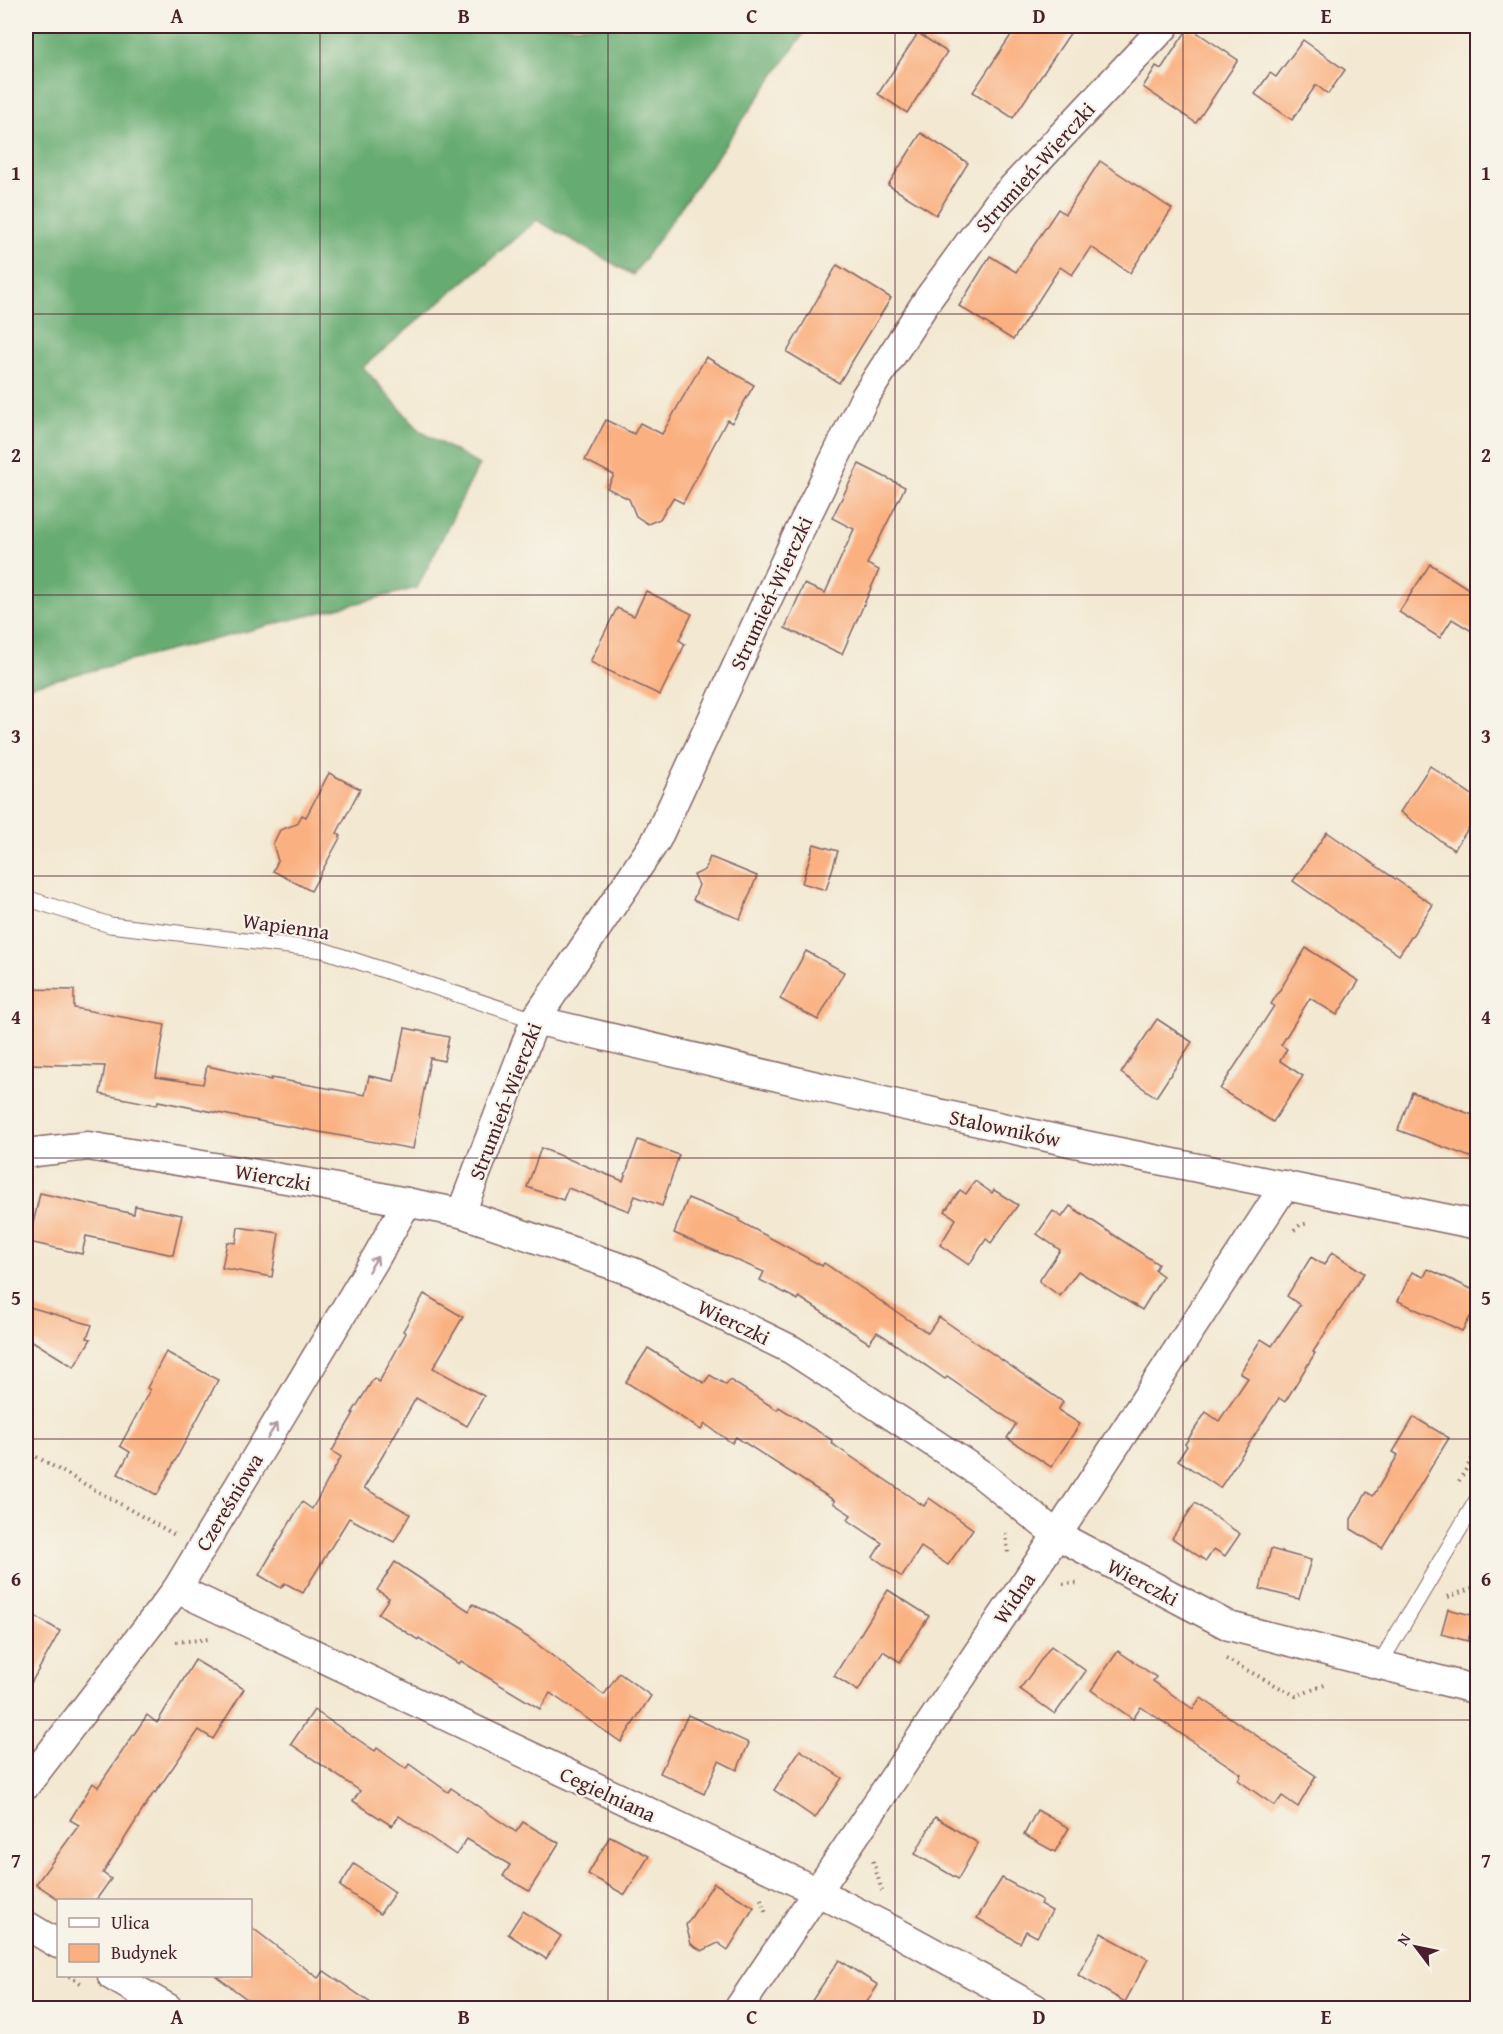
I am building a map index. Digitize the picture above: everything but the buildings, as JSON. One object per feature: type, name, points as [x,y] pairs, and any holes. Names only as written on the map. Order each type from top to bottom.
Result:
[{"type":"street","name":"Strumień-Wierczki","points":[[461,1213],[535,1020],[657,839],[794,542],[865,397],[928,299],[999,202],[1165,26]]},
{"type":"street","name":"Stalowników","points":[[535,1020],[851,1094],[1070,1142],[1478,1225]]},
{"type":"street","name":"Wierczki","points":[[26,1153],[88,1146],[316,1184],[461,1213],[633,1272],[792,1350],[981,1474],[1057,1535],[1229,1626],[1478,1690]]},
{"type":"street","name":"Widna","points":[[739,2008],[1057,1535],[1285,1185]]},
{"type":"street","name":"Czereśniowa","points":[[26,1785],[177,1589],[407,1202]]},
{"type":"street","name":"Cegielniana","points":[[177,1589],[818,1892],[1035,2008]]},
{"type":"street","points":[[26,1925],[57,1943]]},
{"type":"street","points":[[114,1977],[168,2008]]},
{"type":"lane","name":"Wapienna","points":[[26,898],[110,925],[323,950],[535,1020]]},
{"type":"lane","points":[[1378,1665],[1478,1498]]},
{"type":"path","points":[[1293,1231],[1311,1223]]},
{"type":"path","points":[[26,1451],[183,1540]]},
{"type":"path","points":[[1005,1525],[1008,1553]]},
{"type":"path","points":[[1055,1588],[1064,1583],[1088,1583]]},
{"type":"path","points":[[1442,1600],[1478,1586]]},
{"type":"path","points":[[1225,1658],[1296,1696]]},
{"type":"path","points":[[871,1854],[885,1900]]},
{"type":"green space","points":[[26,26],[207,26],[297,32],[309,26],[809,26],[633,275],[537,220],[363,367],[420,431],[479,465],[417,588],[26,687]]},
{"type":"green space","points":[[207,26],[309,26],[297,32]]}]
